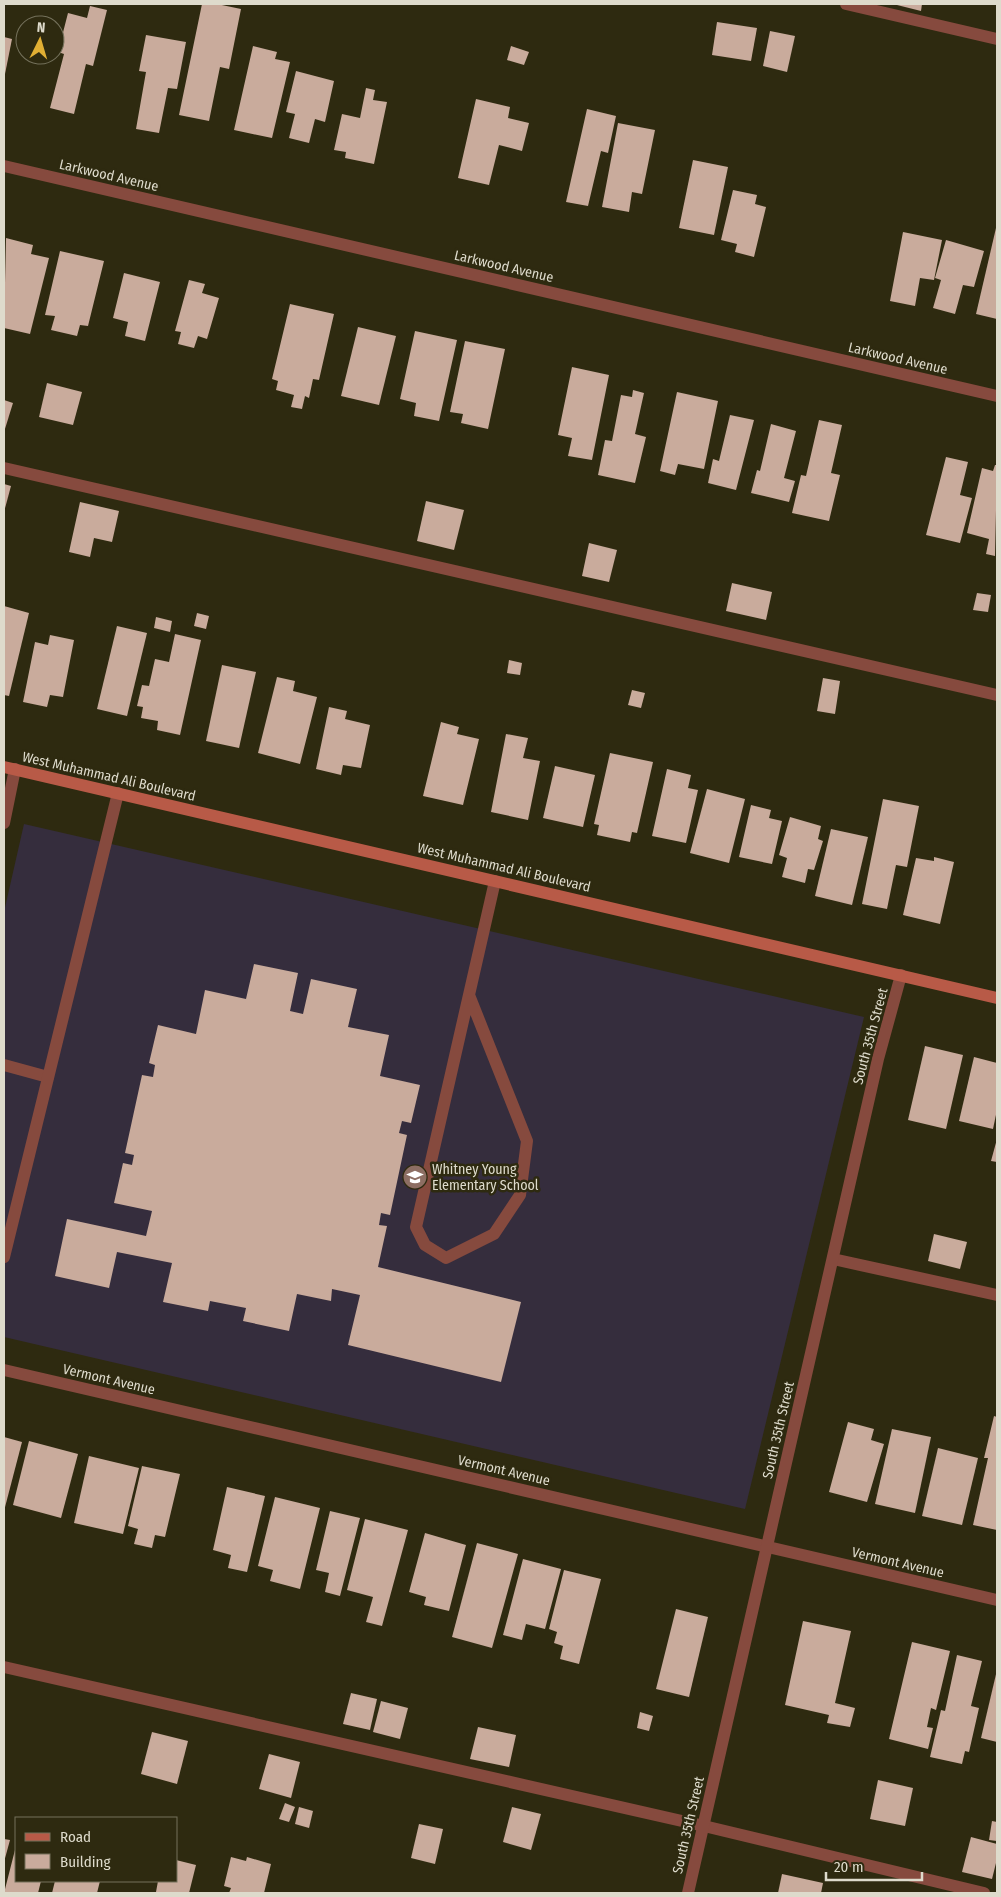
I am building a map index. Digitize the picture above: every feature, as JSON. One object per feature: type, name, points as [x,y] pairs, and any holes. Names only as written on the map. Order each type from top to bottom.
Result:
[{"type":"street","points":[[846,4],[997,39]]},
{"type":"street","name":"Larkwood Avenue","points":[[4,166],[997,396]]},
{"type":"street","points":[[4,468],[997,695]]},
{"type":"street","points":[[4,824],[9,768]]},
{"type":"street","name":"West Muhammad Ali Boulevard","points":[[9,768],[997,998]]},
{"type":"street","points":[[4,1257],[118,793]]},
{"type":"street","points":[[469,995],[527,1141],[520,1195],[494,1234],[446,1258],[425,1245],[416,1227],[495,881]]},
{"type":"street","name":"South 35th Street","points":[[688,1893],[878,1059],[901,975]]},
{"type":"street","points":[[4,1066],[48,1077]]},
{"type":"street","points":[[833,1259],[997,1295]]},
{"type":"street","name":"Vermont Avenue","points":[[4,1370],[997,1600]]},
{"type":"street","points":[[4,1667],[704,1826],[984,1893]]},
{"type":"shaded area","name":"Whitney Young Elementary School","points":[[24,824],[864,1017],[745,1509],[4,1337],[4,912]]},
{"type":"building","points":[[202,4],[217,4],[241,9],[229,69],[220,67],[209,121],[179,115]]},
{"type":"building","points":[[893,4],[922,4],[921,11]]},
{"type":"building","points":[[90,6],[107,10],[93,66],[86,64],[74,114],[50,108],[61,65],[65,65],[65,25],[68,13],[87,18]]},
{"type":"building","points":[[717,22],[757,28],[751,61],[712,55]]},
{"type":"building","points":[[770,31],[795,36],[787,72],[763,66]]},
{"type":"building","points":[[146,35],[186,42],[177,89],[168,88],[159,133],[136,129],[146,72],[139,71]]},
{"type":"building","points":[[4,37],[12,39],[5,74],[4,74]]},
{"type":"building","points":[[253,46],[277,52],[275,59],[290,62],[272,138],[234,130]]},
{"type":"building","points":[[511,46],[529,52],[524,65],[507,60]]},
{"type":"building","points":[[296,71],[334,81],[325,122],[315,119],[309,143],[289,138],[295,114],[286,112]]},
{"type":"building","points":[[366,88],[375,90],[373,100],[387,102],[374,164],[345,158],[346,152],[334,150],[342,114],[360,118]]},
{"type":"building","points":[[476,99],[510,107],[508,118],[529,123],[522,151],[499,145],[489,185],[458,178]]},
{"type":"building","points":[[587,109],[616,116],[608,153],[601,151],[588,206],[566,202]]},
{"type":"building","points":[[618,123],[655,130],[642,194],[632,192],[629,212],[602,207]]},
{"type":"building","points":[[693,160],[728,167],[714,235],[679,228]]},
{"type":"building","points":[[733,190],[757,195],[755,204],[766,207],[754,257],[735,252],[737,244],[721,240]]},
{"type":"building","points":[[997,228],[997,319],[976,314]]},
{"type":"building","points":[[903,232],[942,240],[934,280],[920,278],[915,306],[890,301]]},
{"type":"building","points":[[6,238],[33,245],[31,254],[49,258],[30,334],[4,328]]},
{"type":"building","points":[[946,240],[984,251],[974,287],[963,285],[955,314],[933,308],[941,280],[935,278]]},
{"type":"building","points":[[60,251],[104,261],[88,326],[80,325],[77,336],[51,330],[55,316],[45,315]]},
{"type":"building","points":[[124,273],[160,282],[145,341],[125,336],[128,322],[113,318]]},
{"type":"building","points":[[189,280],[205,284],[202,293],[219,298],[207,339],[198,336],[194,348],[178,344],[181,332],[175,331]]},
{"type":"building","points":[[290,304],[334,314],[319,380],[313,379],[309,398],[305,396],[302,409],[291,407],[294,395],[276,390],[278,381],[272,379]]},
{"type":"building","points":[[358,327],[396,336],[379,405],[341,396]]},
{"type":"building","points":[[415,331],[457,340],[439,421],[414,416],[416,403],[400,399]]},
{"type":"building","points":[[465,341],[505,349],[488,429],[461,423],[463,414],[450,412]]},
{"type":"building","points":[[572,367],[609,375],[592,460],[568,456],[572,438],[558,435]]},
{"type":"building","points":[[47,383],[82,392],[73,425],[39,417]]},
{"type":"building","points":[[633,390],[644,393],[635,434],[646,437],[635,483],[598,475],[605,440],[612,441],[621,395],[632,397]]},
{"type":"building","points":[[677,392],[718,401],[704,469],[678,464],[675,475],[660,471]]},
{"type":"building","points":[[4,400],[13,403],[4,432]]},
{"type":"building","points":[[730,415],[754,420],[736,490],[708,483],[713,459],[719,461]]},
{"type":"building","points":[[819,420],[842,425],[831,473],[840,475],[829,521],[792,513],[801,475],[806,476]]},
{"type":"building","points":[[771,424],[796,431],[784,478],[795,481],[789,502],[751,493],[757,470],[760,471]]},
{"type":"building","points":[[946,457],[968,462],[960,495],[972,498],[960,543],[926,535]]},
{"type":"building","points":[[995,465],[997,465],[995,556],[986,554],[989,539],[967,533],[982,468],[993,471]]},
{"type":"building","points":[[4,484],[11,486],[4,512]]},
{"type":"building","points":[[426,501],[464,510],[454,550],[417,541]]},
{"type":"building","points":[[80,502],[119,511],[112,542],[94,538],[90,557],[69,552]]},
{"type":"building","points":[[589,543],[617,550],[609,582],[582,576]]},
{"type":"building","points":[[732,583],[772,592],[766,620],[726,611]]},
{"type":"building","points":[[977,593],[991,595],[988,612],[973,610]]},
{"type":"building","points":[[4,606],[29,613],[9,696],[4,695]]},
{"type":"building","points":[[197,613],[209,616],[206,629],[194,626]]},
{"type":"building","points":[[156,617],[172,621],[170,632],[154,628]]},
{"type":"building","points":[[117,626],[147,633],[127,716],[97,709]]},
{"type":"building","points":[[175,634],[201,640],[180,735],[157,730],[158,721],[141,718],[143,707],[137,706],[142,685],[149,686],[155,659],[169,662]]},
{"type":"building","points":[[50,635],[74,640],[63,697],[50,695],[47,707],[23,702],[35,642],[48,645]]},
{"type":"building","points":[[509,660],[522,663],[520,675],[507,673]]},
{"type":"building","points":[[222,665],[256,672],[239,748],[206,741]]},
{"type":"building","points":[[277,677],[295,681],[293,691],[317,697],[300,764],[258,753]]},
{"type":"building","points":[[823,678],[840,681],[835,714],[817,711]]},
{"type":"building","points":[[632,690],[645,693],[641,708],[628,705]]},
{"type":"building","points":[[329,707],[347,711],[345,719],[370,725],[361,768],[343,765],[341,775],[316,769]]},
{"type":"building","points":[[441,722],[459,727],[457,734],[479,739],[463,805],[423,796]]},
{"type":"building","points":[[506,734],[528,738],[523,758],[540,761],[528,820],[491,812]]},
{"type":"building","points":[[610,753],[653,762],[637,833],[632,832],[630,842],[597,835],[599,825],[594,824]]},
{"type":"building","points":[[555,766],[595,775],[583,827],[543,818]]},
{"type":"building","points":[[667,769],[691,775],[688,788],[698,790],[686,843],[652,836]]},
{"type":"building","points":[[707,789],[745,799],[729,863],[690,853]]},
{"type":"building","points":[[883,799],[919,806],[907,867],[896,865],[887,909],[862,904]]},
{"type":"building","points":[[751,805],[771,810],[769,818],[782,821],[772,864],[739,857]]},
{"type":"building","points":[[790,817],[821,826],[818,839],[823,841],[814,870],[808,869],[805,883],[782,877],[787,858],[779,855]]},
{"type":"building","points":[[831,829],[868,837],[852,905],[815,896]]},
{"type":"building","points":[[934,857],[954,862],[940,924],[903,915],[916,858],[934,861]]},
{"type":"building","points":[[254,964],[298,973],[290,1011],[303,1014],[311,979],[357,989],[348,1027],[389,1035],[380,1076],[420,1085],[411,1123],[402,1121],[399,1133],[407,1135],[390,1215],[381,1213],[379,1225],[387,1226],[378,1267],[521,1302],[501,1382],[348,1345],[360,1295],[332,1289],[331,1301],[297,1294],[289,1331],[243,1321],[246,1308],[210,1301],[208,1311],[163,1302],[172,1263],[117,1252],[109,1288],[55,1276],[67,1219],[146,1236],[152,1211],[114,1203],[123,1163],[132,1165],[134,1155],[125,1153],[142,1075],[153,1077],[155,1065],[149,1063],[158,1025],[196,1034],[205,990],[246,999]]},
{"type":"building","points":[[925,1046],[963,1055],[946,1129],[908,1120]]},
{"type":"building","points":[[974,1057],[997,1063],[997,1110],[993,1129],[959,1121]]},
{"type":"building","points":[[997,1139],[997,1162],[991,1161]]},
{"type":"building","points":[[934,1234],[967,1242],[960,1269],[928,1261]]},
{"type":"building","points":[[994,1416],[997,1417],[997,1530],[973,1525],[988,1458],[984,1458]]},
{"type":"building","points":[[848,1422],[874,1429],[871,1440],[884,1444],[867,1502],[829,1492]]},
{"type":"building","points":[[892,1429],[931,1437],[915,1513],[875,1504]]},
{"type":"building","points":[[4,1437],[22,1442],[4,1511]]},
{"type":"building","points":[[29,1441],[78,1454],[61,1518],[13,1505]]},
{"type":"building","points":[[938,1448],[978,1458],[962,1525],[922,1516]]},
{"type":"building","points":[[89,1456],[139,1468],[123,1534],[74,1523]]},
{"type":"building","points":[[142,1466],[180,1474],[165,1537],[155,1535],[152,1548],[134,1544],[138,1529],[128,1526]]},
{"type":"building","points":[[227,1487],[265,1496],[247,1572],[228,1568],[231,1555],[213,1550]]},
{"type":"building","points":[[275,1497],[320,1508],[300,1589],[270,1581],[273,1570],[258,1566]]},
{"type":"building","points":[[330,1511],[360,1518],[340,1596],[325,1592],[329,1573],[316,1570]]},
{"type":"building","points":[[365,1519],[408,1530],[382,1626],[366,1622],[373,1597],[347,1590]]},
{"type":"building","points":[[425,1533],[466,1545],[449,1611],[424,1605],[426,1597],[409,1592]]},
{"type":"building","points":[[477,1543],[518,1554],[492,1648],[452,1637]]},
{"type":"building","points":[[523,1559],[561,1569],[545,1629],[526,1624],[522,1640],[503,1635]]},
{"type":"building","points":[[564,1570],[601,1579],[579,1664],[560,1659],[563,1646],[554,1643],[557,1632],[549,1629]]},
{"type":"building","points":[[676,1609],[708,1617],[689,1697],[656,1689]]},
{"type":"building","points":[[803,1621],[851,1631],[835,1703],[855,1708],[850,1727],[827,1723],[829,1715],[785,1705]]},
{"type":"building","points":[[912,1642],[950,1651],[936,1710],[931,1708],[927,1727],[933,1728],[928,1749],[889,1739]]},
{"type":"building","points":[[957,1655],[982,1661],[971,1706],[979,1708],[969,1752],[965,1751],[962,1764],[930,1757],[941,1710],[945,1711]]},
{"type":"building","points":[[997,1670],[997,1742],[981,1738]]},
{"type":"building","points":[[351,1693],[377,1699],[370,1730],[343,1724]]},
{"type":"building","points":[[381,1701],[408,1708],[400,1739],[373,1732]]},
{"type":"building","points":[[640,1712],[653,1716],[649,1731],[637,1728]]},
{"type":"building","points":[[478,1727],[516,1735],[509,1767],[470,1759]]},
{"type":"building","points":[[152,1732],[188,1741],[177,1784],[141,1774]]},
{"type":"building","points":[[269,1754],[300,1762],[291,1798],[259,1789]]},
{"type":"building","points":[[878,1780],[913,1788],[905,1826],[870,1819]]},
{"type":"building","points":[[285,1803],[295,1807],[289,1822],[279,1819]]},
{"type":"building","points":[[299,1807],[313,1811],[309,1828],[295,1824]]},
{"type":"building","points":[[512,1807],[541,1814],[531,1850],[503,1842]]},
{"type":"building","points":[[992,1821],[997,1822],[997,1841],[989,1840]]},
{"type":"building","points":[[419,1824],[443,1829],[435,1864],[411,1858]]},
{"type":"building","points":[[971,1837],[997,1844],[997,1859],[992,1879],[962,1872]]},
{"type":"building","points":[[4,1839],[10,1840],[4,1862]]},
{"type":"building","points":[[15,1850],[15,1882],[41,1882],[38,1893],[4,1893]]},
{"type":"building","points":[[231,1857],[246,1861],[247,1857],[271,1864],[264,1893],[229,1893],[231,1888],[224,1886]]},
{"type":"building","points":[[178,1860],[196,1865],[189,1893],[156,1892],[158,1882],[178,1882]]},
{"type":"building","points":[[782,1874],[823,1883],[821,1893],[778,1893]]},
{"type":"building","points":[[55,1882],[100,1882],[97,1893],[52,1893]]},
{"type":"place","name":"Whitney Young Elementary School","points":[[415,1177]]}]
